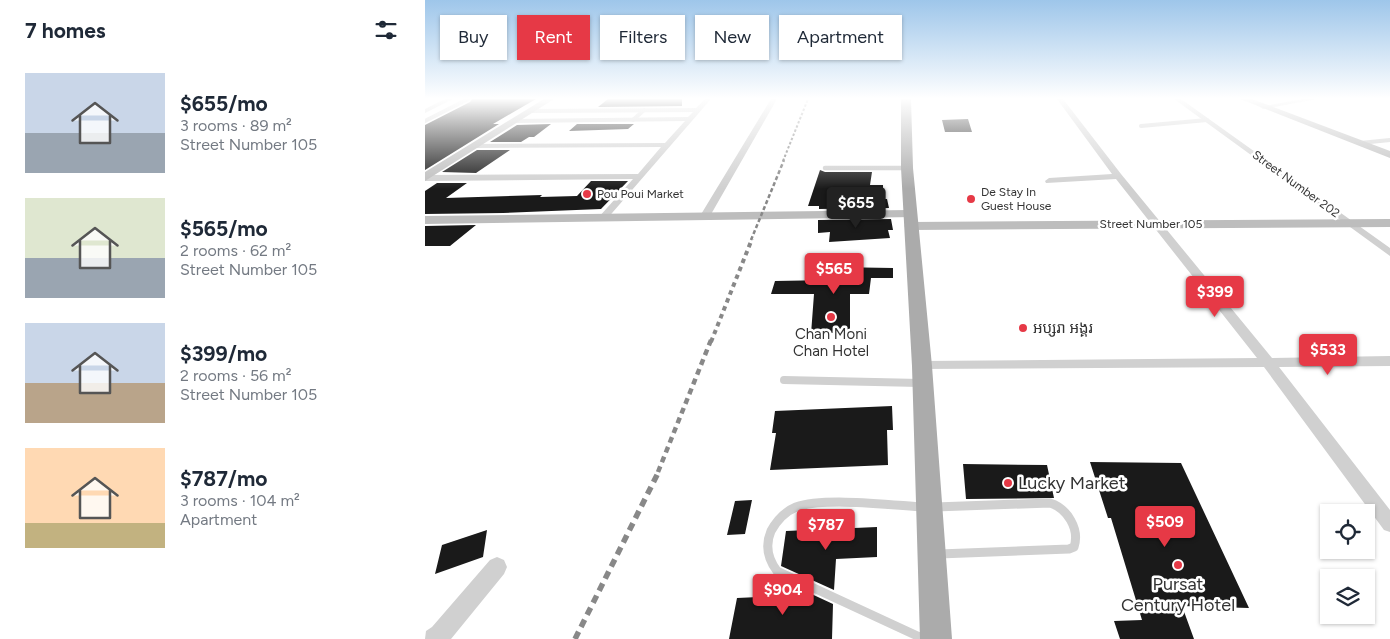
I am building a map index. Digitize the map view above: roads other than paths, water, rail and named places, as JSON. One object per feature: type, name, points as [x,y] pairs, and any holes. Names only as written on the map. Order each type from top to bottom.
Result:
[{"type":"main road","points":[[906,129],[907,168],[923,374],[936,639]]},
{"type":"street","points":[[425,178],[502,129]]},
{"type":"street","points":[[603,218],[682,129]]},
{"type":"street","points":[[705,216],[756,129]]},
{"type":"street","points":[[1082,129],[1118,176],[1268,362],[1390,524]]},
{"type":"street","name":"Street Number 202","points":[[1219,129],[1390,253]]},
{"type":"street","points":[[1320,129],[1390,155]]},
{"type":"street","points":[[475,146],[668,145]]},
{"type":"street","points":[[425,178],[640,176]]},
{"type":"street","points":[[1049,181],[1118,176]]},
{"type":"street","name":"Street Number 105","points":[[425,220],[705,216],[1158,224],[1390,223]]},
{"type":"street","points":[[923,374],[1268,362],[1390,361]]},
{"type":"street","points":[[434,639],[440,635],[497,567]]},
{"type":"lane","points":[[1360,144],[1390,140]]},
{"type":"lane","points":[[825,168],[907,168]]},
{"type":"lane","points":[[784,380],[923,374]]},
{"type":"lane","points":[[923,639],[777,571],[770,563],[768,540],[773,523],[791,509],[813,502],[929,507],[1050,503],[1061,505],[1066,510],[1076,541],[1074,546],[1069,549],[931,554]]},
{"type":"railway","points":[[783,161],[796,129]]},
{"type":"railway","points":[[751,240],[784,160]]},
{"type":"railway","points":[[711,342],[752,239]]},
{"type":"railway","points":[[658,472],[711,340]]},
{"type":"railway","points":[[575,639],[659,471]]},
{"type":"place","name":"Pou Poui Market","points":[[587,194]]},
{"type":"place","name":"De Stay In Guest House","points":[[971,199]]},
{"type":"place","name":"Chan Moni Chan Hotel","points":[[831,317]]},
{"type":"place","name":"អប្សរា អង្គរ","points":[[1023,328]]},
{"type":"place","name":"Lucky Market","points":[[1008,483]]},
{"type":"place","name":"Pursat Century Hotel","points":[[1178,565]]}]
